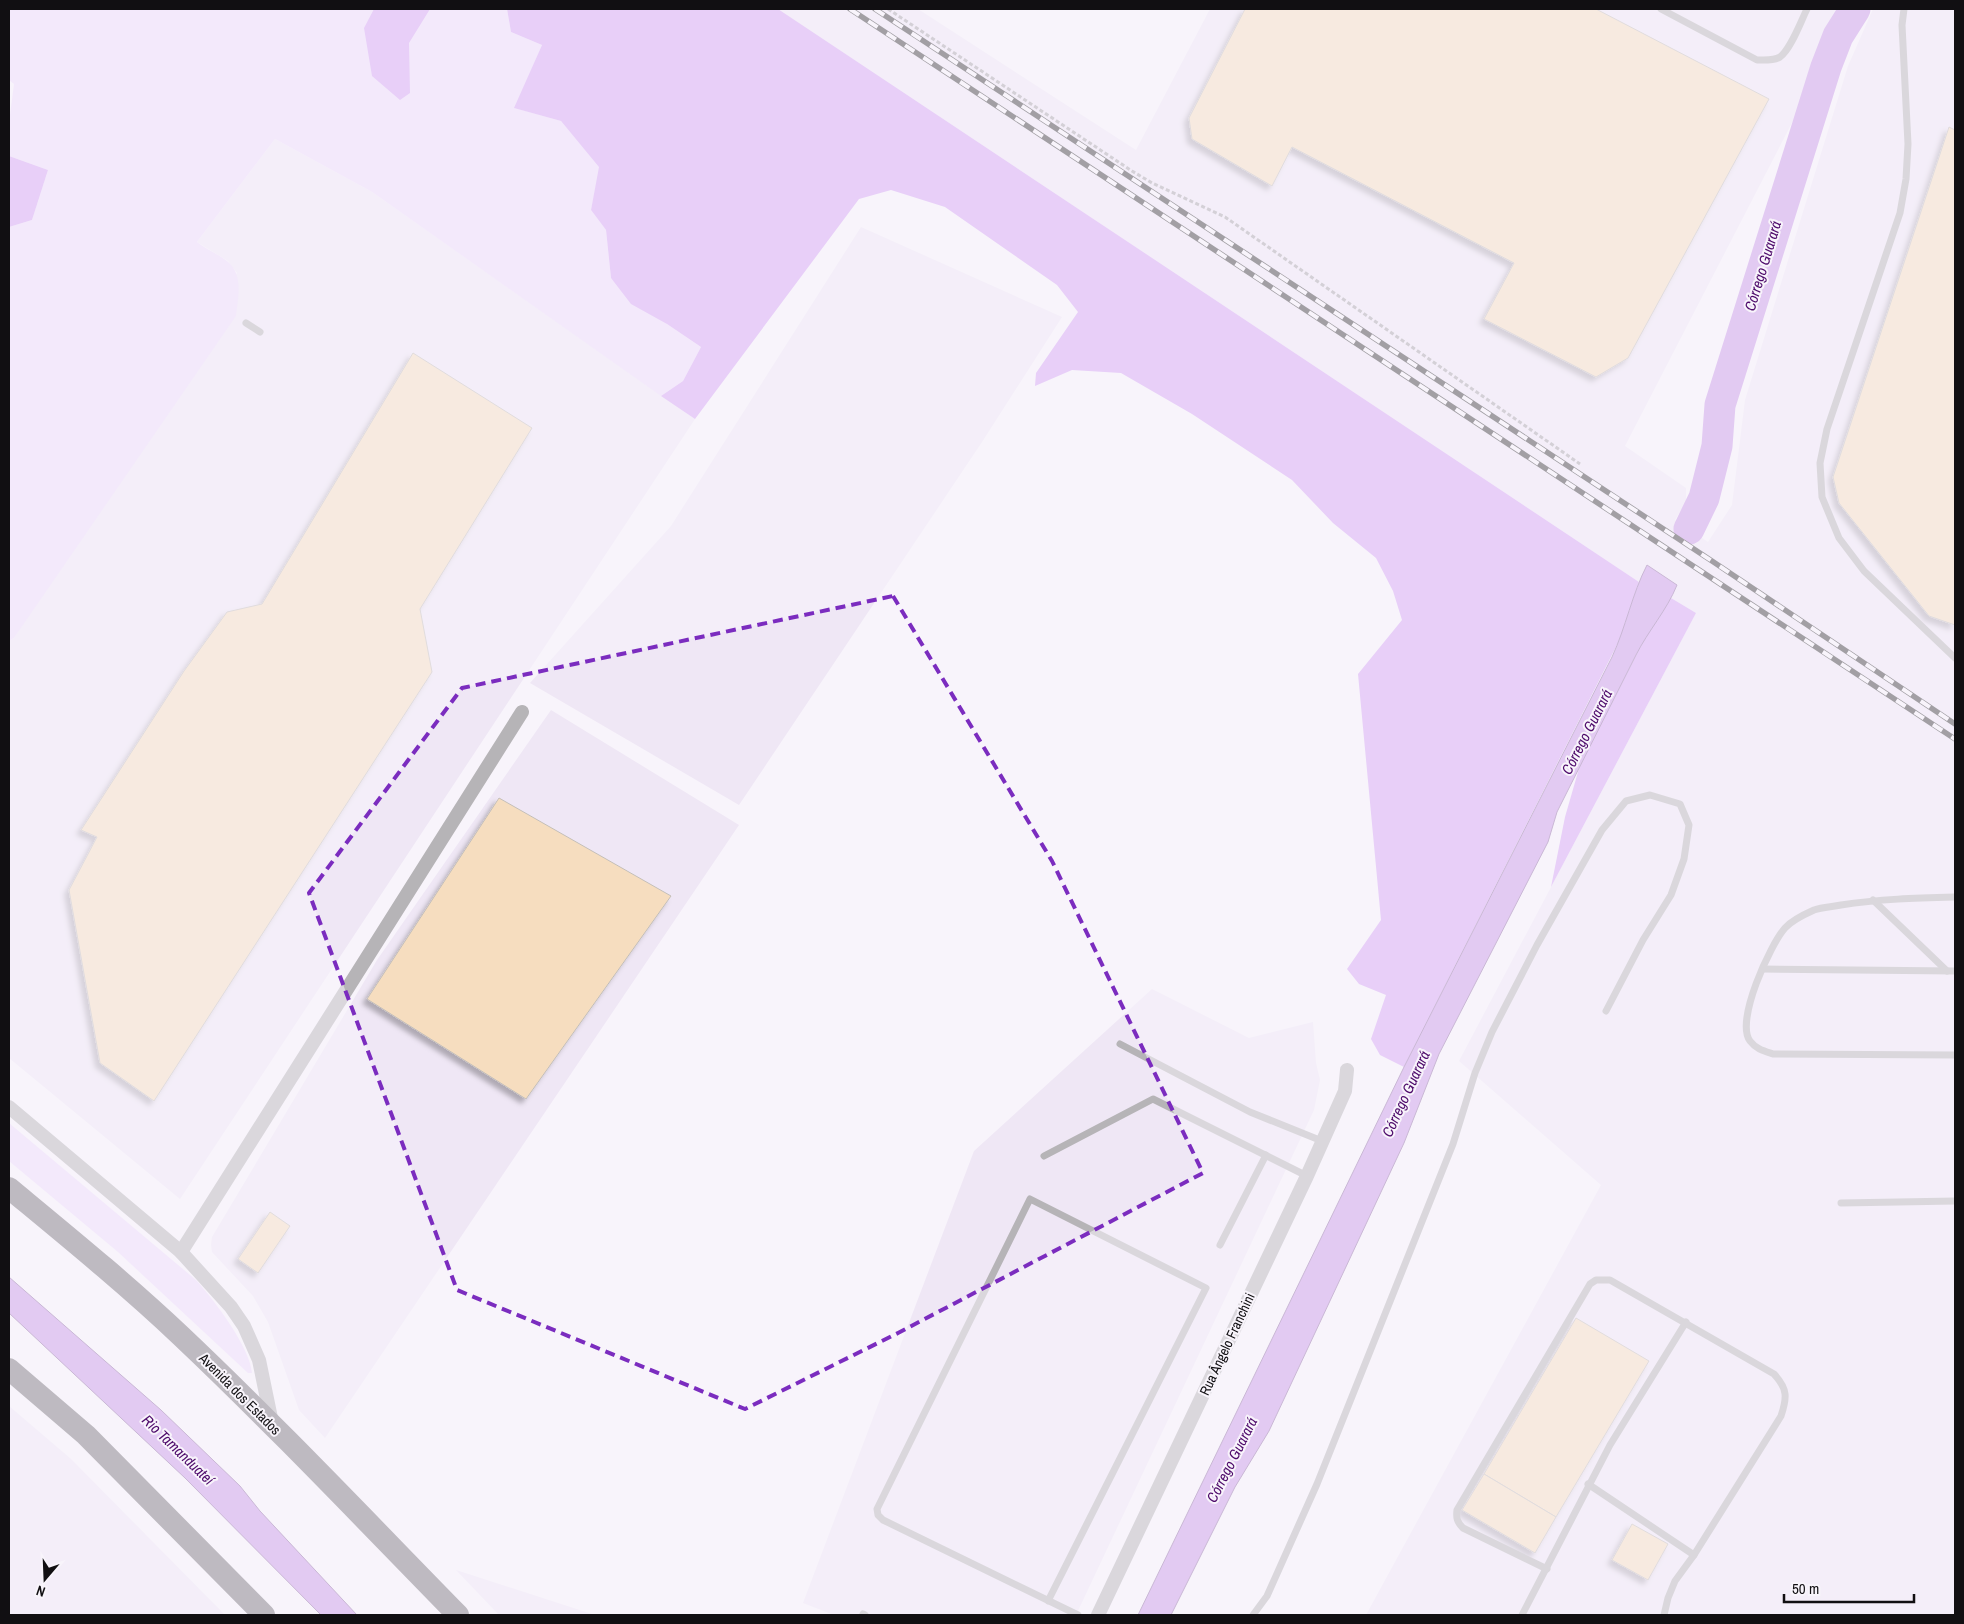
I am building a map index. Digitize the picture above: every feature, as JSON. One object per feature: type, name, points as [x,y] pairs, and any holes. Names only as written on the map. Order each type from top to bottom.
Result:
[{"type":"highway","name":"Avenida dos Estados","points":[[9,1188],[130,1289],[180,1336],[273,1426],[458,1615]]},
{"type":"highway","points":[[9,1369],[86,1435],[264,1615]]},
{"type":"street","points":[[181,1252],[522,712]]},
{"type":"street","name":"Rua Ângelo Franchini","points":[[1098,1615],[1307,1176],[1345,1092],[1347,1070]]},
{"type":"street","points":[[9,1107],[181,1252],[232,1307],[244,1326],[259,1360],[273,1426]]},
{"type":"lane","points":[[1661,9],[1757,60],[1779,58],[1786,51],[1807,9]]},
{"type":"lane","points":[[1904,9],[1902,25],[1908,144],[1906,179],[1900,213],[1827,429],[1820,463],[1822,497],[1839,538],[1864,571],[1955,658]]},
{"type":"lane","points":[[246,324],[260,332]]},
{"type":"lane","points":[[1253,1615],[1267,1596],[1317,1484],[1453,1144],[1475,1073],[1492,1032],[1537,945],[1602,830],[1626,802],[1650,795],[1680,804],[1689,825],[1684,860],[1671,894],[1643,940],[1606,1011]]},
{"type":"lane","points":[[1955,897],[1873,900],[1816,910],[1801,916],[1786,927],[1774,945],[1747,1011],[1746,1026],[1749,1040],[1760,1050],[1773,1054],[1955,1055]]},
{"type":"lane","points":[[1873,900],[1947,971]]},
{"type":"lane","points":[[1763,969],[1955,971]]},
{"type":"lane","points":[[1120,1044],[1250,1112],[1322,1142]]},
{"type":"lane","points":[[1044,1156],[1153,1099],[1307,1176]]},
{"type":"lane","points":[[1220,1245],[1266,1156]]},
{"type":"lane","points":[[1048,1601],[1206,1288],[1030,1199],[877,1510],[878,1515],[883,1520],[1048,1601],[1078,1615]]},
{"type":"lane","points":[[1841,1202],[1955,1201]]},
{"type":"lane","points":[[1547,1569],[1463,1528],[1458,1524],[1457,1510],[1590,1284],[1596,1280],[1610,1280],[1774,1374],[1783,1384],[1786,1394],[1781,1416],[1694,1555],[1675,1581],[1664,1615]]},
{"type":"lane","points":[[1522,1615],[1547,1569],[1588,1484],[1686,1322]]},
{"type":"lane","points":[[1588,1484],[1694,1555]]},
{"type":"path","points":[[888,9],[1139,175],[1225,217],[1580,464]]},
{"type":"highlighted area","points":[[893,596],[1052,861],[1203,1173],[898,1333],[745,1409],[457,1290],[309,893],[462,688]]},
{"type":"shaded area","points":[[9,9],[507,9],[511,32],[542,45],[515,108],[561,121],[600,167],[591,210],[606,230],[611,278],[667,324],[701,347],[683,381],[661,396],[372,192],[275,139],[197,242],[227,261],[236,273],[239,294],[236,316],[14,638],[9,641],[9,227],[32,220],[48,170],[9,156],[9,122],[14,84],[9,80]]},
{"type":"shaded area","points":[[374,9],[430,9],[409,43],[410,93],[400,100],[372,76],[364,28]]},
{"type":"shaded area","points":[[507,9],[778,9],[1639,582],[1621,637],[1404,1067],[1380,1055],[1371,1039],[1386,995],[1359,984],[1347,969],[1381,920],[1358,674],[1402,620],[1393,591],[1376,558],[1333,523],[1292,480],[1192,414],[1121,373],[1072,370],[1035,386],[1036,373],[1078,312],[1057,285],[945,207],[891,190],[859,199],[695,419],[661,396],[683,381],[701,347],[667,324],[631,304],[611,278],[606,230],[591,210],[599,167],[561,121],[514,108],[542,45],[511,32]]},
{"type":"shaded area","points":[[778,9],[918,9],[1136,150],[1210,9],[1839,9],[1821,43],[1796,115],[1625,446],[1686,488],[1686,502],[1675,520],[1708,542],[1732,505],[1745,400],[1848,66],[1873,9],[1955,9],[1955,1615],[1366,1615],[1601,1185],[1459,1061],[1696,613],[1671,598],[1676,585],[1647,566],[1639,582]]},
{"type":"shaded area","points":[[275,139],[372,192],[695,419],[180,1199],[9,1058],[9,641],[14,638],[237,273],[228,261],[197,242]]},
{"type":"shaded area","points":[[9,156],[48,170],[32,220],[9,227]]},
{"type":"shaded area","points":[[861,227],[1062,317],[982,442],[739,805],[530,683],[671,526]]},
{"type":"shaded area","points":[[1671,598],[1696,613],[1551,887],[1565,817],[1580,765],[1648,632]]},
{"type":"shaded area","points":[[551,710],[739,825],[325,1438],[299,1410],[268,1322],[253,1296],[212,1252],[212,1237],[377,960]]},
{"type":"shaded area","points":[[1152,989],[1249,1038],[1313,1022],[1316,1063],[1320,1080],[1314,1110],[1076,1615],[834,1615],[803,1603],[974,1151]]},
{"type":"shaded area","points":[[9,1123],[196,1280],[221,1311],[238,1337],[250,1362],[252,1373],[248,1373],[118,1252],[9,1161]]},
{"type":"shaded area","points":[[9,1406],[71,1459],[225,1615],[9,1615]]},
{"type":"shaded area","points":[[456,1570],[595,1615],[499,1615]]},
{"type":"water","points":[[1647,565],[1677,585],[1636,655],[1557,812],[1548,842],[1439,1054],[1404,1143],[1269,1431],[1235,1487],[1171,1615],[1138,1615],[1404,1067],[1612,657],[1637,587]]},
{"type":"water","name":"Rio Tamanduateí","points":[[9,1277],[161,1410],[240,1486],[260,1511],[357,1615],[321,1615],[185,1478],[9,1313]]},
{"type":"building","points":[[1245,9],[1596,9],[1769,99],[1628,358],[1596,377],[1484,319],[1514,263],[1292,147],[1272,186],[1192,139],[1189,118]]},
{"type":"building","points":[[1949,127],[1955,130],[1955,625],[1929,616],[1839,503],[1833,477]]},
{"type":"building","points":[[413,353],[532,428],[420,609],[432,672],[154,1101],[100,1063],[69,890],[97,837],[81,830],[184,671],[227,612],[262,604]]},
{"type":"building","points":[[499,798],[671,896],[526,1099],[367,999]]},
{"type":"building","points":[[270,1212],[290,1226],[258,1273],[238,1259]]},
{"type":"building","points":[[1576,1318],[1649,1361],[1556,1517],[1484,1474]]},
{"type":"building","points":[[1484,1474],[1556,1517],[1535,1553],[1462,1510]]},
{"type":"building","points":[[1632,1524],[1668,1544],[1648,1580],[1612,1560]]},
{"type":"waterway","name":"Córrego Guarará","points":[[1689,529],[1704,498],[1717,446],[1720,405],[1826,67],[1838,36],[1855,9]]},
{"type":"railway","points":[[850,9],[1955,739]]},
{"type":"railway","points":[[875,9],[1712,561],[1955,724]]}]
